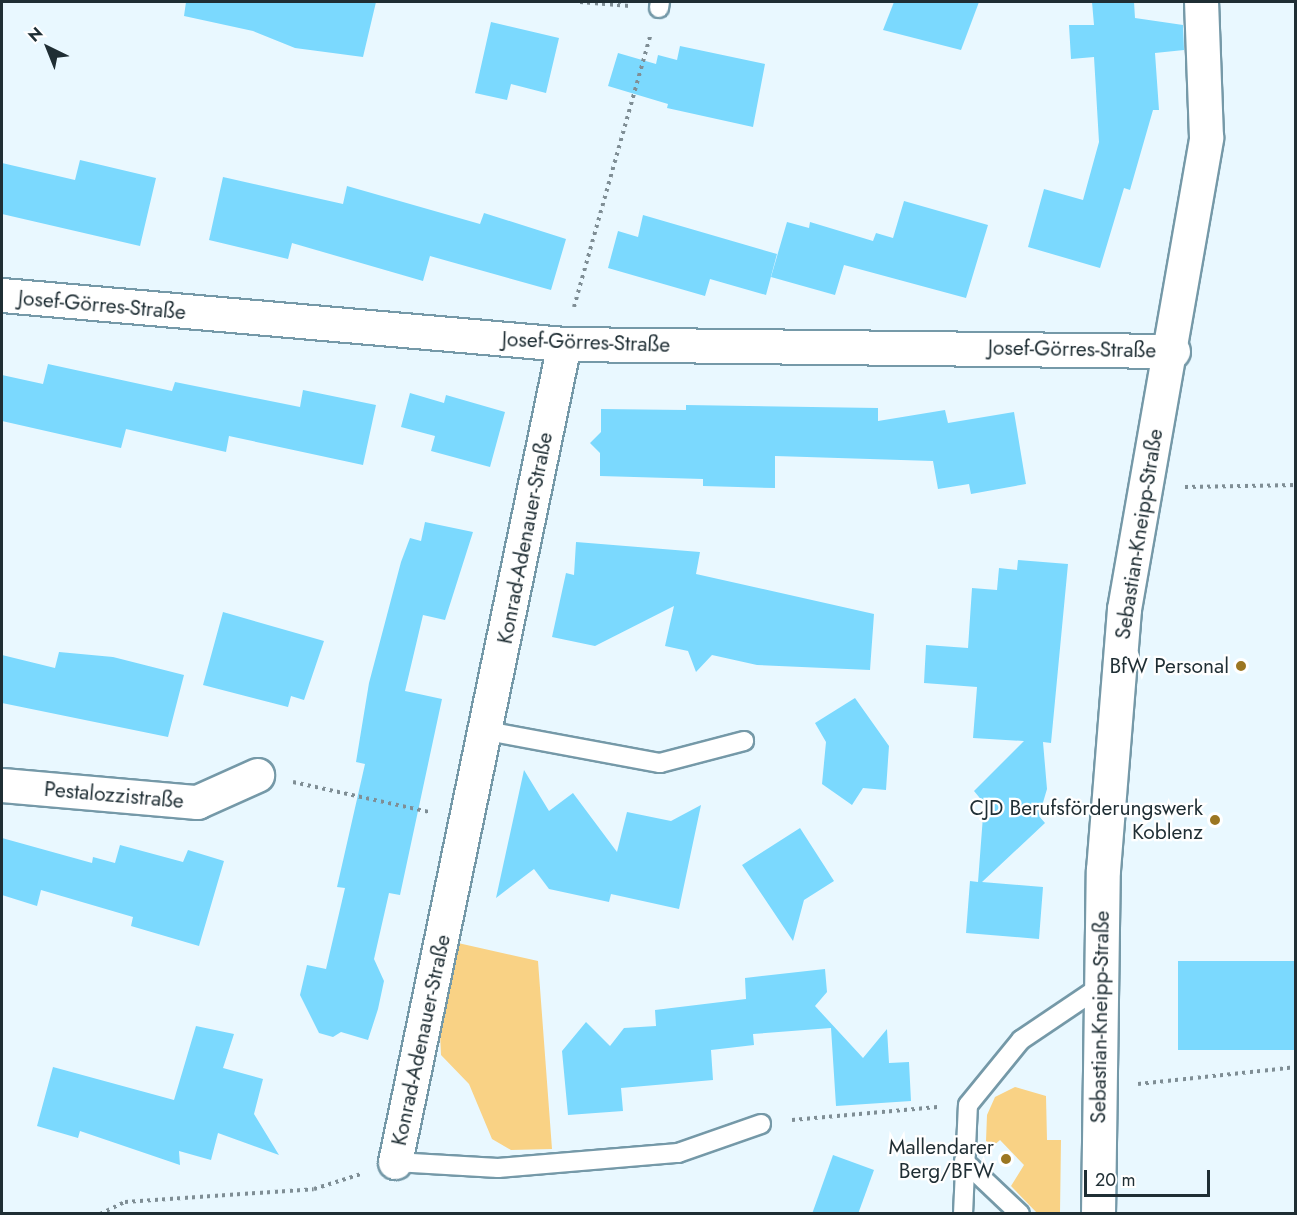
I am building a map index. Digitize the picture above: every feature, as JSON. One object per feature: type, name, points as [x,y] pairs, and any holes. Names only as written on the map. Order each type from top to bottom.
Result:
[{"type":"street","name":"Sebastian-Kneipp-Straße","points":[[1098,1214],[1098,1088],[1103,870],[1124,609],[1142,488],[1173,351],[1206,137],[1201,2]]},
{"type":"street","name":"Josef-Görres-Straße","points":[[2,295],[564,344],[1173,351]]},
{"type":"street","name":"Konrad-Adenauer-Straße","points":[[395,1162],[487,731],[564,344]]},
{"type":"street","name":"Pestalozzistraße","points":[[2,785],[197,802],[257,775]]},
{"type":"lane","points":[[487,731],[660,763],[744,741]]},
{"type":"lane","points":[[965,1212],[963,1161],[968,1105],[1021,1040],[1101,986]]},
{"type":"lane","name":"Konrad-Adenauer-Straße","points":[[395,1162],[498,1168],[678,1153],[761,1124]]},
{"type":"lane","points":[[963,1161],[1020,1214]]},
{"type":"path","points":[[564,344],[659,5],[580,2]]},
{"type":"path","points":[[1142,488],[1296,485]]},
{"type":"path","points":[[257,775],[467,820]]},
{"type":"path","points":[[1098,1088],[1296,1067]]},
{"type":"path","points":[[761,1124],[968,1105]]},
{"type":"path","points":[[100,1214],[125,1202],[314,1189],[395,1162]]},
{"type":"shaded area","points":[[458,943],[538,961],[552,1149],[511,1150],[492,1139],[469,1084],[441,1055],[440,1033]]},
{"type":"shaded area","points":[[1015,1087],[1046,1096],[1047,1140],[1061,1140],[1060,1213],[1037,1213],[1011,1186],[1024,1165],[1000,1140],[992,1147],[986,1141],[987,1115],[995,1097]]},
{"type":"building","points":[[186,2],[376,2],[363,57],[295,48],[253,31],[184,16]]},
{"type":"building","points":[[894,2],[979,2],[961,50],[883,30]]},
{"type":"building","points":[[1092,2],[1134,2],[1135,18],[1183,25],[1184,50],[1155,53],[1159,110],[1153,110],[1130,190],[1124,188],[1100,268],[1028,247],[1044,189],[1083,200],[1099,142],[1094,57],[1071,59],[1069,25],[1094,25]]},
{"type":"building","points":[[491,22],[559,38],[546,93],[511,84],[507,100],[475,93]]},
{"type":"building","points":[[680,46],[765,64],[753,127],[667,108],[668,104],[608,86],[618,53],[656,64],[658,55],[677,60]]},
{"type":"building","points":[[80,160],[156,178],[140,246],[2,214],[2,163],[75,180]]},
{"type":"building","points":[[223,177],[343,204],[347,186],[480,224],[484,213],[566,239],[551,290],[430,256],[423,281],[292,243],[288,259],[209,240]]},
{"type":"building","points":[[904,201],[988,225],[966,298],[844,265],[835,295],[771,277],[787,222],[809,228],[810,222],[873,241],[876,233],[893,238]]},
{"type":"building","points":[[643,215],[777,254],[766,295],[710,279],[705,296],[608,268],[618,231],[638,237]]},
{"type":"building","points":[[48,364],[172,391],[175,382],[300,407],[303,390],[376,405],[363,465],[229,436],[226,452],[126,429],[121,448],[2,421],[2,375],[43,384]]},
{"type":"building","points":[[410,393],[444,403],[446,395],[505,412],[490,467],[431,451],[435,436],[401,427]]},
{"type":"building","points":[[686,405],[878,408],[878,421],[945,410],[948,423],[1014,412],[1026,484],[971,494],[969,484],[938,489],[933,461],[775,456],[775,488],[703,486],[703,479],[600,476],[600,453],[590,443],[601,432],[601,409],[686,410]]},
{"type":"building","points":[[425,522],[473,532],[445,620],[423,615],[405,691],[442,699],[400,895],[389,893],[374,959],[384,981],[378,1009],[368,1040],[341,1032],[333,1037],[319,1033],[300,995],[307,965],[326,969],[345,888],[337,887],[365,764],[356,762],[369,683],[401,562],[410,538],[421,541]]},
{"type":"building","points":[[576,542],[700,552],[696,574],[874,614],[870,670],[757,665],[712,655],[696,672],[688,651],[665,646],[674,606],[595,646],[552,637],[566,573],[574,575]]},
{"type":"building","points":[[1018,560],[1068,564],[1051,743],[1043,742],[1047,789],[1039,816],[1045,823],[982,882],[1043,887],[1039,939],[966,933],[970,881],[978,882],[984,803],[974,791],[1024,741],[973,738],[977,687],[924,683],[926,645],[968,648],[972,588],[997,590],[999,568],[1017,570]]},
{"type":"building","points":[[223,612],[324,641],[304,700],[291,696],[288,707],[203,685]]},
{"type":"building","points":[[59,652],[113,657],[184,675],[168,737],[2,703],[2,655],[55,668]]},
{"type":"building","points":[[855,698],[889,746],[886,790],[863,788],[852,805],[822,784],[826,742],[815,723]]},
{"type":"building","points":[[524,770],[549,811],[573,793],[617,852],[627,812],[671,821],[701,805],[679,909],[611,894],[609,902],[549,889],[534,869],[496,898]]},
{"type":"building","points":[[800,828],[834,881],[804,900],[793,941],[742,865]]},
{"type":"building","points":[[2,838],[92,863],[93,857],[115,863],[120,845],[183,862],[188,850],[224,861],[199,946],[131,926],[133,917],[41,890],[37,906],[2,895]]},
{"type":"building","points":[[1178,961],[1296,961],[1296,1050],[1178,1050]]},
{"type":"building","points":[[825,969],[827,992],[815,1006],[863,1058],[887,1029],[889,1063],[909,1062],[911,1101],[836,1106],[831,1028],[753,1034],[754,1045],[711,1050],[713,1080],[621,1088],[623,1111],[568,1115],[562,1051],[586,1022],[610,1046],[624,1028],[656,1026],[655,1010],[746,999],[745,978]]},
{"type":"building","points":[[196,1026],[234,1034],[223,1068],[263,1079],[254,1114],[279,1155],[218,1133],[211,1160],[179,1151],[180,1165],[80,1131],[78,1138],[37,1126],[53,1067],[174,1100]]},
{"type":"building","points":[[833,1155],[874,1170],[858,1214],[812,1214]]},
{"type":"place","name":"BfW Personal","points":[[1241,666]]},
{"type":"place","name":"CJD Berufsförderungswerk Koblenz","points":[[1215,820]]},
{"type":"place","name":"Mallendarer Berg/BFW","points":[[1006,1159]]}]
